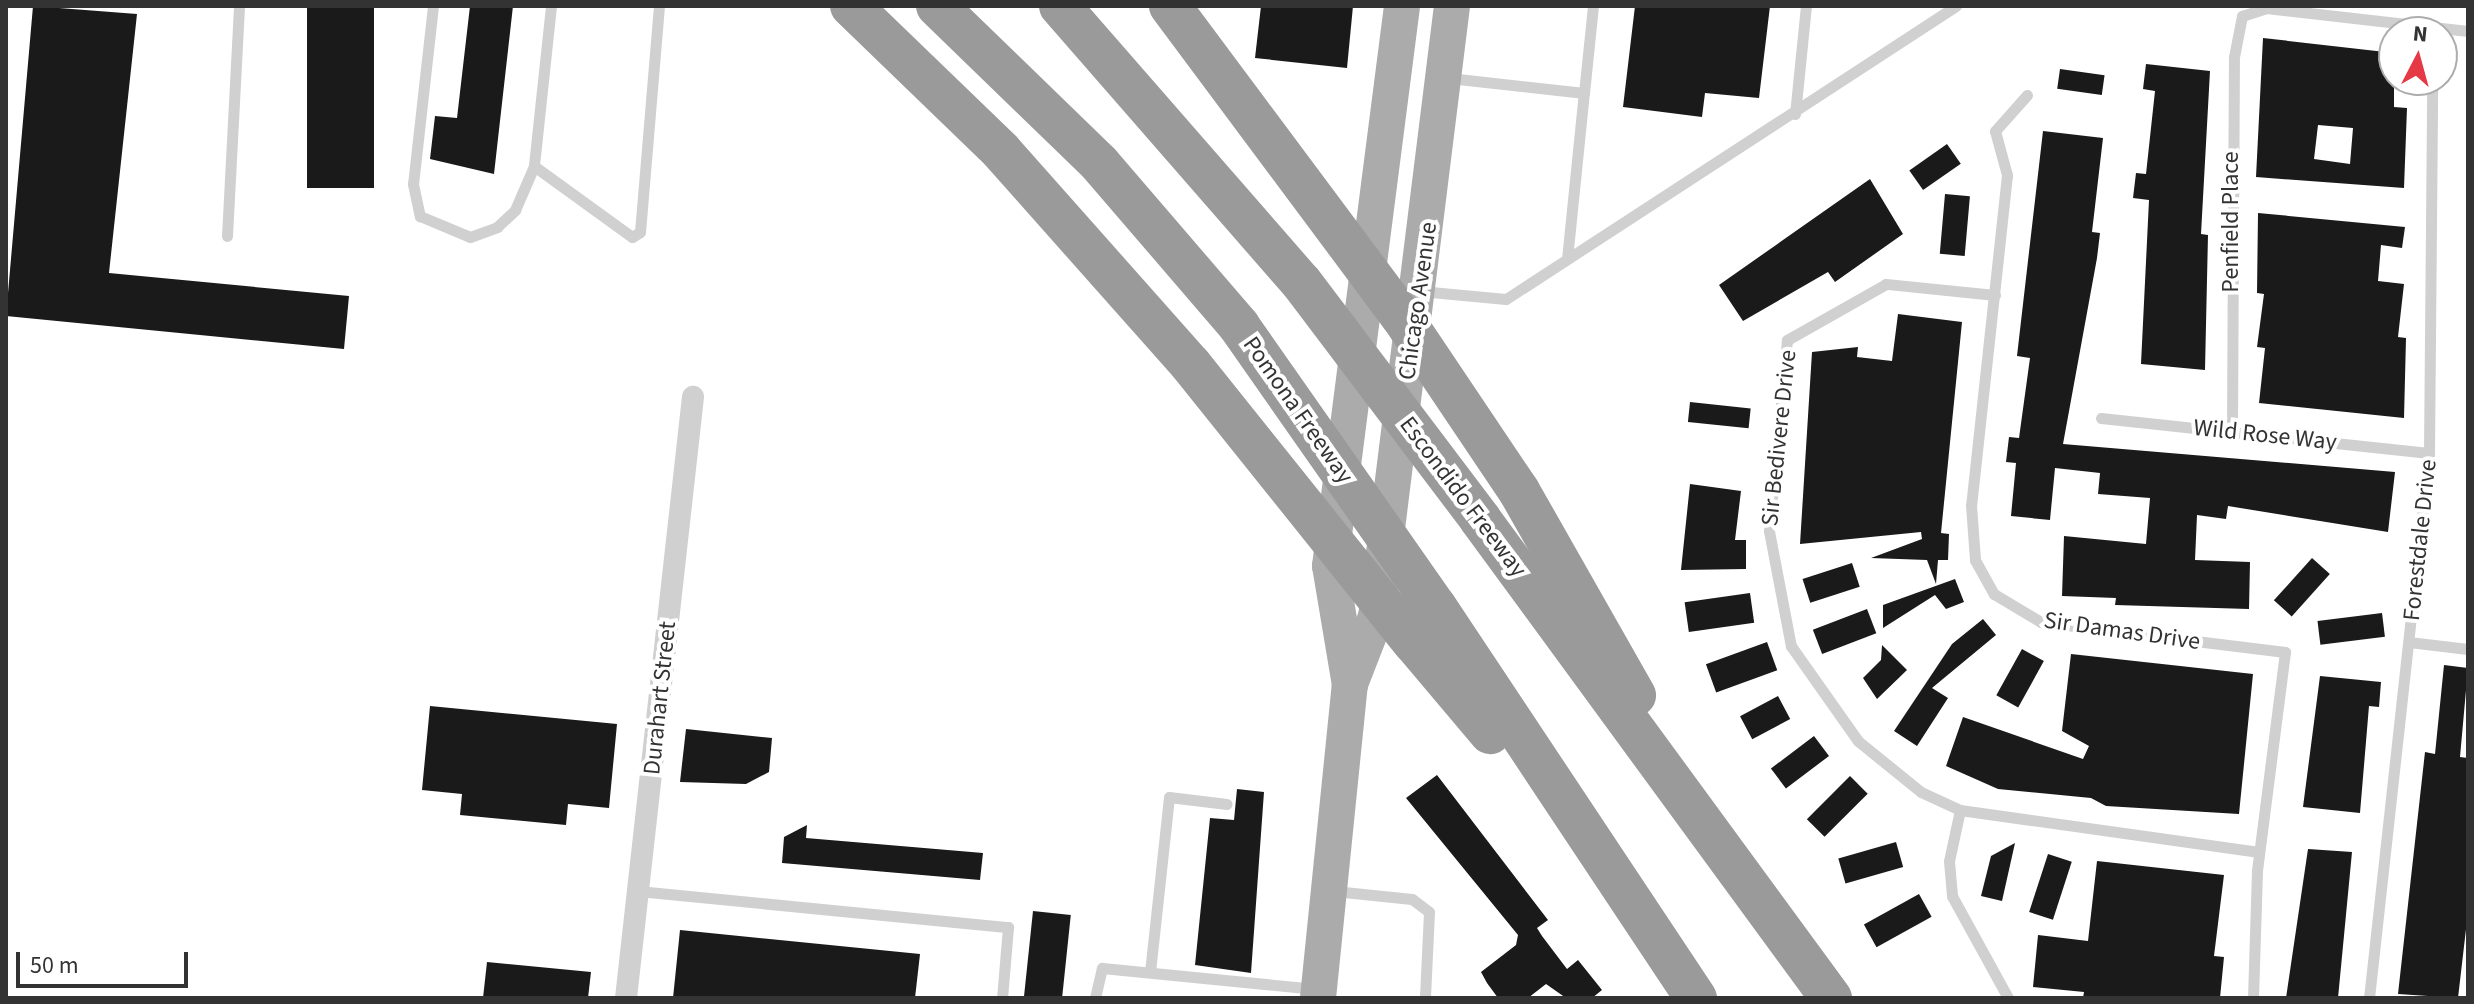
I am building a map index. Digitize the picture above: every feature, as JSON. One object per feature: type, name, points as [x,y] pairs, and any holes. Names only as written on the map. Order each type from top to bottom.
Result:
[{"type":"highway","points":[[851,6],[1001,151],[1191,365],[1414,643],[1599,862],[1696,998]]},
{"type":"highway","name":"Pomona Freeway","points":[[937,6],[1099,163],[1239,326],[1436,607],[1599,862]]},
{"type":"highway","points":[[1170,6],[1402,317],[1519,491],[1583,592],[1690,803]]},
{"type":"highway","name":"Escondido Freeway","points":[[1062,10],[1301,282],[1480,519],[1831,998]]},
{"type":"main road","name":"Chicago Avenue","points":[[1350,685],[1330,566],[1402,6]]},
{"type":"main road","name":"Chicago Avenue","points":[[1319,994],[1350,685],[1376,617],[1452,6]]},
{"type":"street","name":"Durahart Street","points":[[626,998],[693,397]]},
{"type":"lane","points":[[227,236],[239,6]]},
{"type":"lane","points":[[433,6],[413,184],[420,216],[470,237],[497,227],[515,210],[534,166],[551,6]]},
{"type":"lane","points":[[534,166],[616,230],[640,232],[659,6]]},
{"type":"lane","points":[[1567,259],[1593,6]]},
{"type":"lane","points":[[1795,114],[1806,6]]},
{"type":"lane","points":[[1418,290],[1506,299],[1795,114],[1956,6]]},
{"type":"lane","name":"Penfield Place","points":[[2232,430],[2233,102],[2242,16],[2266,8],[2378,23]]},
{"type":"lane","points":[[1444,78],[1584,93]]},
{"type":"lane","name":"Sir Damas Drive","points":[[2027,95],[1995,131],[2007,175],[1970,533],[1984,580],[2015,611],[2041,622],[2285,652],[2259,852],[2253,998]]},
{"type":"lane","name":"Forestdale Drive","points":[[2369,998],[2429,453],[2432,96]]},
{"type":"lane","name":"Sir Bedivere Drive","points":[[1995,295],[1886,284],[1787,340],[1770,494],[1778,603],[1813,687],[1886,767],[1960,810],[2259,852]]},
{"type":"lane","name":"Wild Rose Way","points":[[2101,418],[2429,453]]},
{"type":"lane","points":[[2409,642],[2468,649]]},
{"type":"lane","points":[[1150,972],[1169,797],[1227,804]]},
{"type":"lane","points":[[1960,810],[1949,861],[1952,896],[2008,998]]},
{"type":"lane","points":[[638,891],[1008,927],[1002,998]]},
{"type":"lane","points":[[1329,891],[1412,899],[1429,912],[1425,998]]},
{"type":"lane","points":[[1095,998],[1100,968],[1319,994]]},
{"type":"building","points":[[33,6],[137,14],[109,273],[349,296],[344,349],[6,316]]},
{"type":"building","points":[[307,6],[374,6],[374,188],[307,188]]},
{"type":"building","points":[[470,6],[513,6],[494,174],[430,159],[435,116],[457,118]]},
{"type":"building","points":[[1261,6],[1353,6],[1347,68],[1255,58]]},
{"type":"building","points":[[1635,6],[1770,6],[1759,98],[1705,93],[1702,117],[1623,107]]},
{"type":"building","points":[[2263,38],[2378,51],[2378,96],[2394,96],[2394,107],[2407,108],[2404,188],[2256,177]],"holes":[[[2318,125],[2353,128],[2350,164],[2314,159]]]},
{"type":"building","points":[[2146,64],[2210,71],[2201,234],[2208,235],[2205,370],[2141,364],[2149,200],[2133,198],[2136,173],[2146,174],[2155,91],[2143,89]]},
{"type":"building","points":[[2060,69],[2105,75],[2102,95],[2057,89]]},
{"type":"building","points":[[2043,131],[2103,138],[2092,232],[2100,233],[2097,258],[2063,444],[2395,472],[2388,532],[2228,506],[2226,519],[2197,515],[2195,560],[2250,562],[2249,609],[2115,605],[2116,598],[2062,596],[2064,536],[2146,544],[2150,498],[2098,494],[2100,473],[2055,468],[2050,520],[2011,516],[2016,463],[2006,462],[2009,437],[2019,438],[2030,358],[2017,356]]},
{"type":"building","points":[[1947,144],[1961,164],[1923,190],[1909,170]]},
{"type":"building","points":[[1870,179],[1903,234],[1835,282],[1828,272],[1743,321],[1719,285]]},
{"type":"building","points":[[1945,194],[1970,196],[1965,256],[1940,254]]},
{"type":"building","points":[[2258,213],[2405,227],[2402,248],[2381,245],[2378,281],[2404,284],[2398,337],[2406,338],[2404,418],[2259,403],[2265,348],[2257,347],[2264,294],[2257,293]]},
{"type":"building","points":[[1898,314],[1962,322],[1941,533],[1949,534],[1948,560],[1938,560],[1936,584],[1927,560],[1871,558],[1922,539],[1921,532],[1800,544],[1812,352],[1858,347],[1857,357],[1892,361]]},
{"type":"building","points":[[1690,402],[1751,408],[1749,428],[1688,422]]},
{"type":"building","points":[[1690,484],[1741,491],[1735,540],[1746,540],[1746,569],[1681,570]]},
{"type":"building","points":[[2312,558],[2330,574],[2292,616],[2274,600]]},
{"type":"building","points":[[1852,563],[1860,587],[1810,603],[1803,579]]},
{"type":"building","points":[[1955,579],[1964,602],[1946,609],[1935,595],[1883,628],[1883,605]]},
{"type":"building","points":[[1750,593],[1754,623],[1689,632],[1685,602]]},
{"type":"building","points":[[1867,609],[1876,633],[1822,654],[1813,630]]},
{"type":"building","points":[[2382,613],[2385,637],[2320,645],[2317,621]]},
{"type":"building","points":[[1983,619],[1996,635],[1932,688],[1948,698],[1917,746],[1894,731],[1952,644]]},
{"type":"building","points":[[1767,642],[1777,670],[1716,692],[1706,664]]},
{"type":"building","points":[[1882,645],[1907,670],[1877,699],[1863,678],[1881,660]]},
{"type":"building","points":[[2022,649],[2044,661],[2018,707],[1996,695]]},
{"type":"building","points":[[2071,654],[2253,674],[2239,814],[2106,806],[2091,798],[1998,789],[1946,766],[1963,717],[2083,759],[2089,746],[2062,731]]},
{"type":"building","points":[[2444,665],[2468,668],[2460,757],[2468,758],[2468,912],[2458,998],[2398,994],[2425,752],[2435,754]]},
{"type":"building","points":[[2320,676],[2381,682],[2379,707],[2369,706],[2360,813],[2303,807]]},
{"type":"building","points":[[1778,696],[1790,719],[1752,739],[1740,716]]},
{"type":"building","points":[[430,706],[617,724],[609,808],[568,804],[566,825],[460,815],[462,794],[422,790]]},
{"type":"building","points":[[686,729],[772,738],[769,772],[746,784],[680,782]]},
{"type":"building","points":[[1814,736],[1829,756],[1786,788],[1771,768]]},
{"type":"building","points":[[1437,775],[1548,920],[1537,928],[1567,969],[1578,960],[1602,990],[1592,998],[1566,998],[1546,984],[1528,998],[1498,998],[1487,983],[1481,972],[1516,945],[1518,935],[1406,798]]},
{"type":"building","points":[[1850,776],[1868,794],[1825,837],[1807,819]]},
{"type":"building","points":[[1237,789],[1264,792],[1251,973],[1195,965],[1210,818],[1234,820]]},
{"type":"building","points":[[807,825],[806,838],[983,853],[980,880],[782,863],[784,837]]},
{"type":"building","points":[[1896,842],[1903,867],[1845,884],[1838,859]]},
{"type":"building","points":[[2015,843],[2002,901],[1981,896],[1991,856]]},
{"type":"building","points":[[2308,849],[2352,852],[2338,998],[2286,998]]},
{"type":"building","points":[[2048,854],[2072,862],[2053,920],[2029,912]]},
{"type":"building","points":[[2097,861],[2224,875],[2214,956],[2224,957],[2220,998],[2083,998],[2084,992],[2033,987],[2038,935],[2088,941]]},
{"type":"building","points":[[1919,894],[1932,917],[1877,947],[1864,925]]},
{"type":"building","points":[[1033,911],[1071,915],[1062,998],[1024,998]]},
{"type":"building","points":[[680,930],[920,954],[915,998],[673,998]]},
{"type":"building","points":[[487,962],[591,972],[588,998],[483,998]]}]
